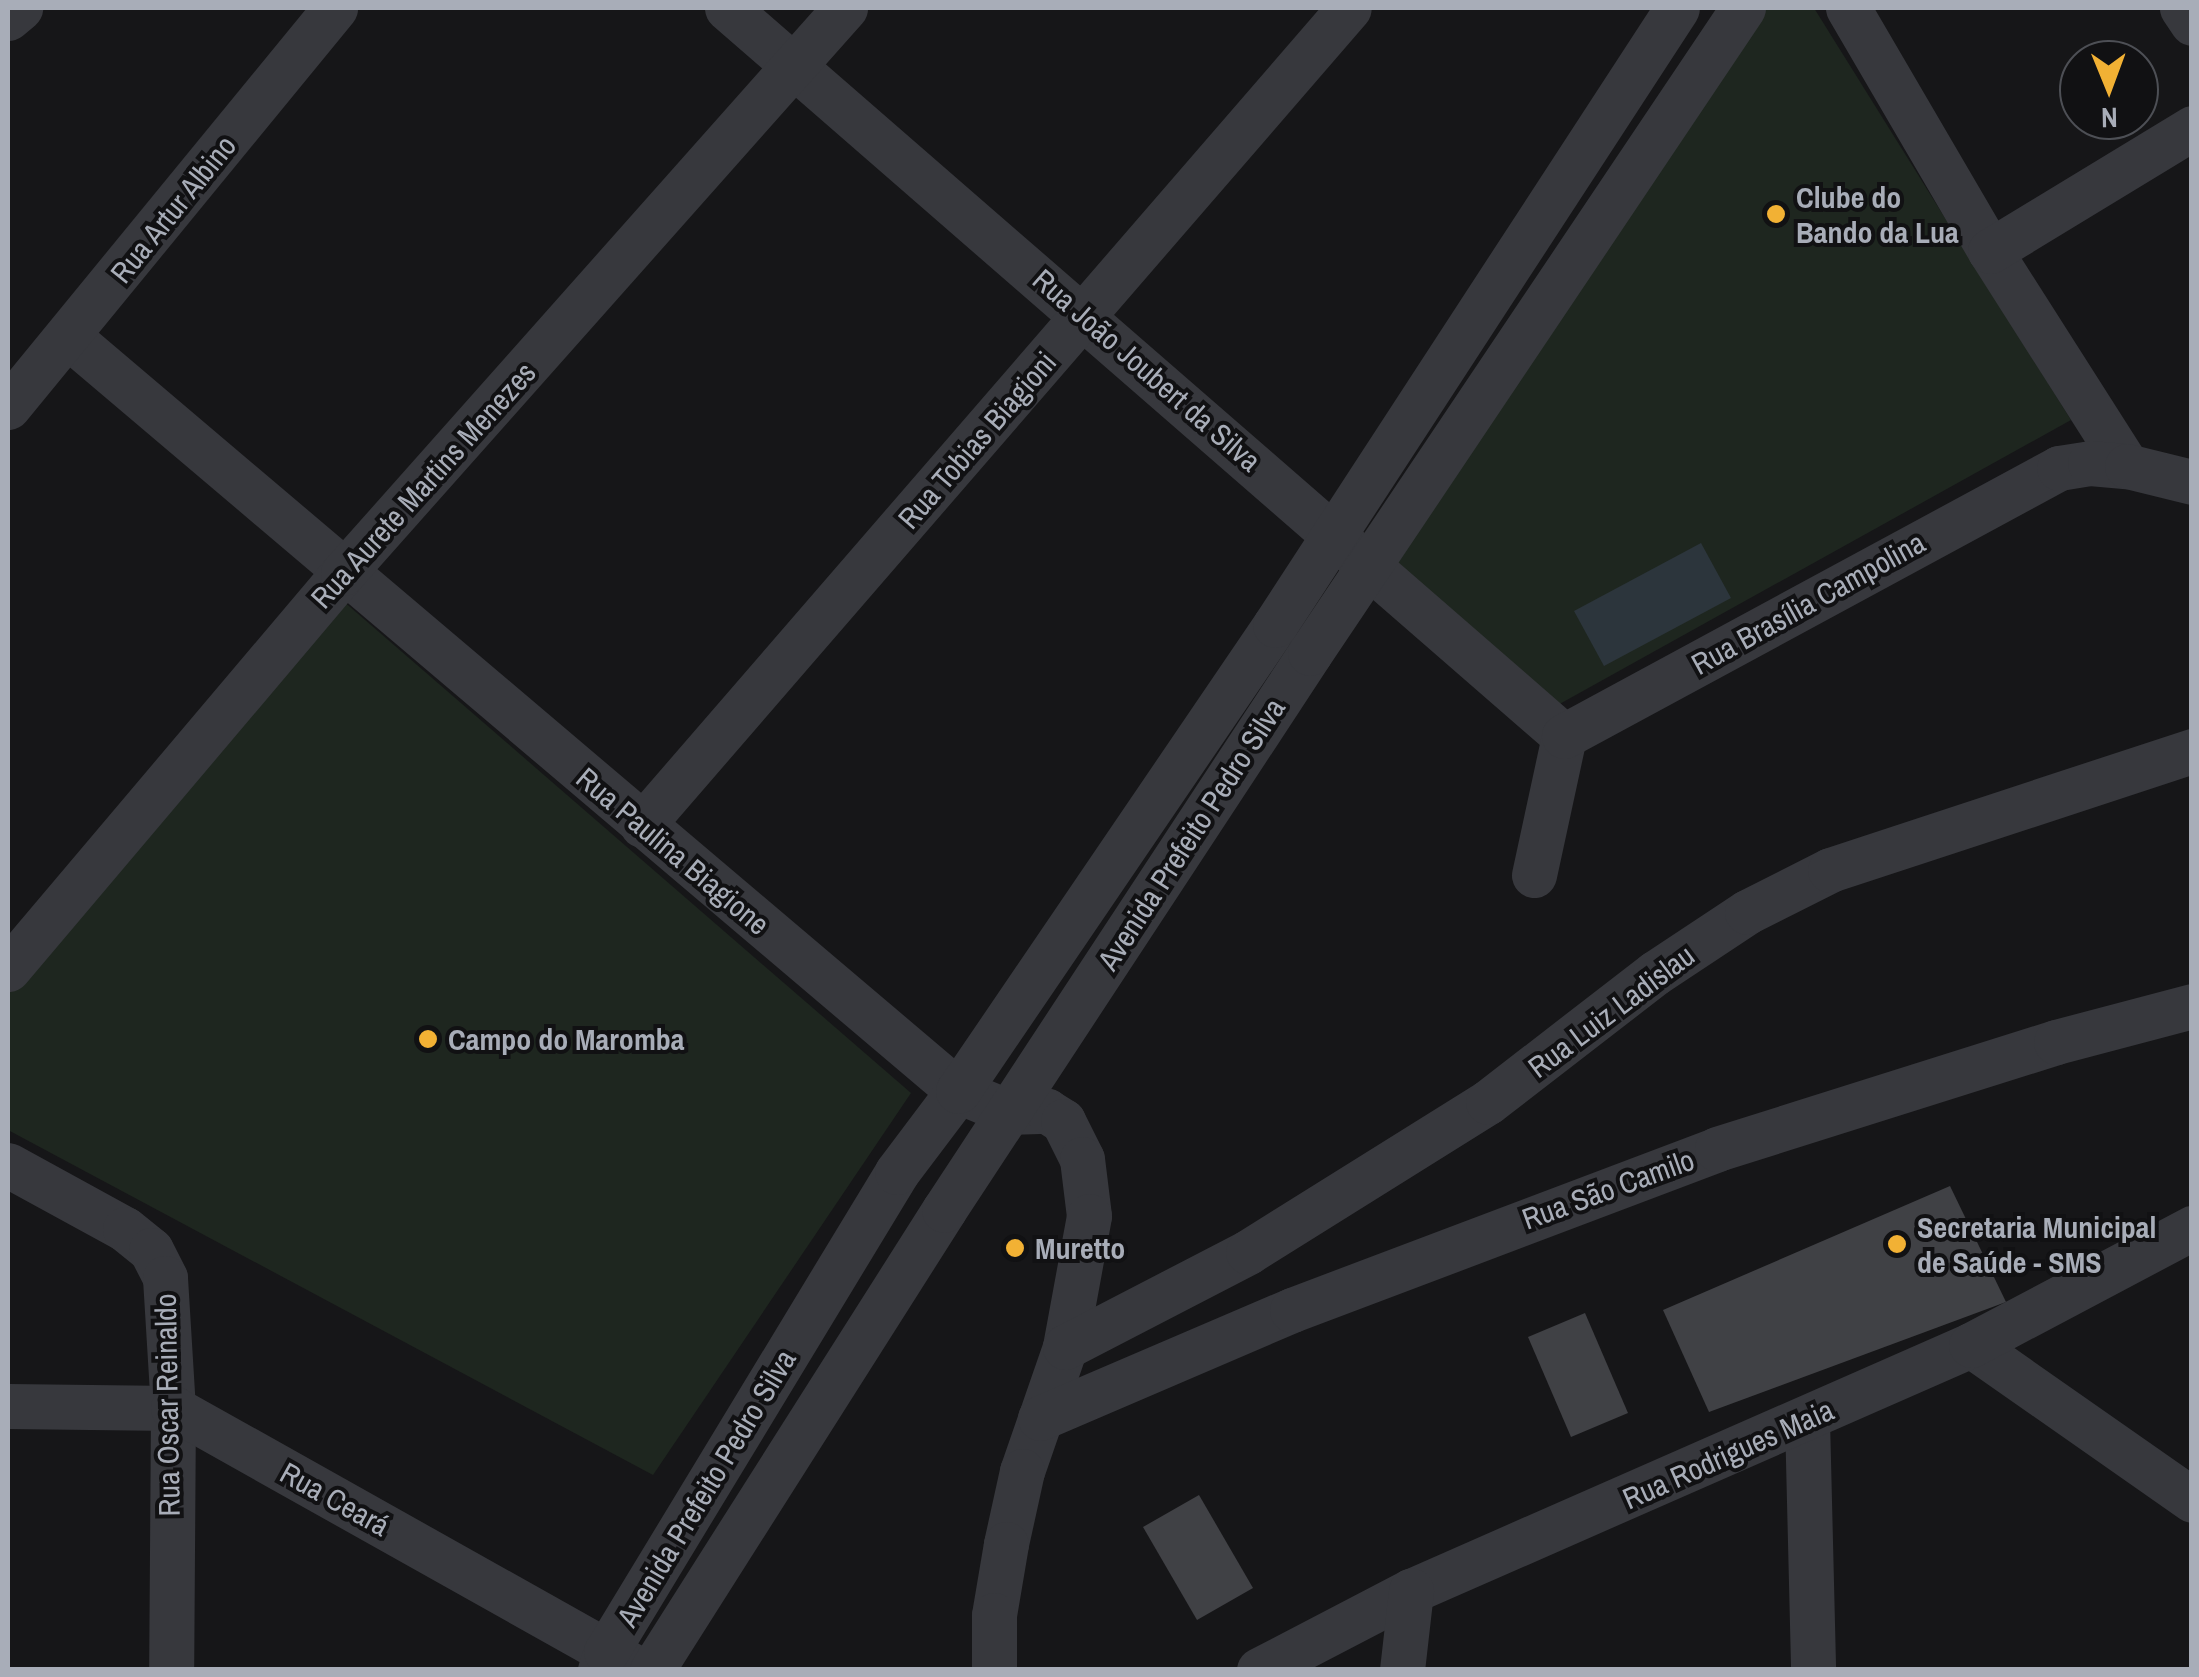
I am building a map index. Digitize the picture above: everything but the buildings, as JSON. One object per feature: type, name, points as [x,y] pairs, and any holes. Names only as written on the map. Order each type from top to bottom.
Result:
[{"type":"street","points":[[8,18],[20,8]]},
{"type":"street","name":"Rua Artur Albino","points":[[8,407],[335,8]]},
{"type":"street","name":"Rua João Joubert da Silva","points":[[727,8],[1336,533],[1564,736]]},
{"type":"street","name":"Rua Aurete Martins Menezes","points":[[8,969],[343,573],[845,8]]},
{"type":"street","name":"Rua Tobias Biagioni","points":[[642,826],[1349,8]]},
{"type":"street","name":"Avenida Prefeito Pedro Silva","points":[[616,1664],[897,1172],[958,1090],[1336,533],[1677,8]]},
{"type":"street","name":"Avenida Prefeito Pedro Silva","points":[[652,1670],[1009,1112],[1368,565],[1744,8]]},
{"type":"street","points":[[1848,8],[1990,251],[2127,466]]},
{"type":"street","points":[[2182,8],[2192,23]]},
{"type":"street","points":[[1990,251],[2192,128]]},
{"type":"street","name":"Rua Paulina Biagione","points":[[69,337],[958,1090],[1009,1112],[1048,1111],[1063,1121],[1082,1159],[1089,1216],[1065,1348],[1040,1418]]},
{"type":"street","name":"Rua Brasília Campolina","points":[[1564,736],[2059,468],[2090,463],[2127,466],[2192,482]]},
{"type":"street","points":[[1534,875],[1564,736]]},
{"type":"street","name":"Rua Luiz Ladislau","points":[[1065,1348],[1248,1252],[1488,1102],[1655,974],[1748,912],[1830,870],[2192,750]]},
{"type":"street","name":"Rua São Camilo","points":[[1040,1418],[1292,1310],[1717,1149],[2056,1042],[2192,1006]]},
{"type":"street","name":"Rua Oscar Reinaldo","points":[[8,1165],[125,1230],[150,1250],[164,1278],[173,1408],[170,1670]]},
{"type":"street","name":"Rua Rodrigues Maia","points":[[1258,1670],[1411,1591],[1972,1345],[2192,1228]]},
{"type":"street","points":[[1972,1345],[2192,1500]]},
{"type":"street","name":"Rua Ceará","points":[[8,1406],[173,1408],[616,1664]]},
{"type":"street","points":[[994,1670],[994,1616],[1006,1544],[1022,1471],[1040,1418]]},
{"type":"street","points":[[1808,1420],[1812,1670]]},
{"type":"street","points":[[1402,1670],[1411,1591]]},
{"type":"shaded area","name":"Clube do Bando da Lua","points":[[1745,8],[1814,8],[2071,420],[1547,711],[1388,552]]},
{"type":"shaded area","points":[[1701,543],[1731,598],[1604,666],[1574,611]]},
{"type":"shaded area","name":"Campo do Maromba","points":[[342,600],[911,1093],[653,1475],[8,1130],[8,985]]},
{"type":"place","name":"Clube do Bando da Lua","points":[[1776,214]]},
{"type":"place","name":"Campo do Maromba","points":[[428,1039]]},
{"type":"place","name":"Secretaria Municipal de Saúde - SMS","points":[[1897,1244]]},
{"type":"place","name":"Muretto","points":[[1015,1248]]}]
